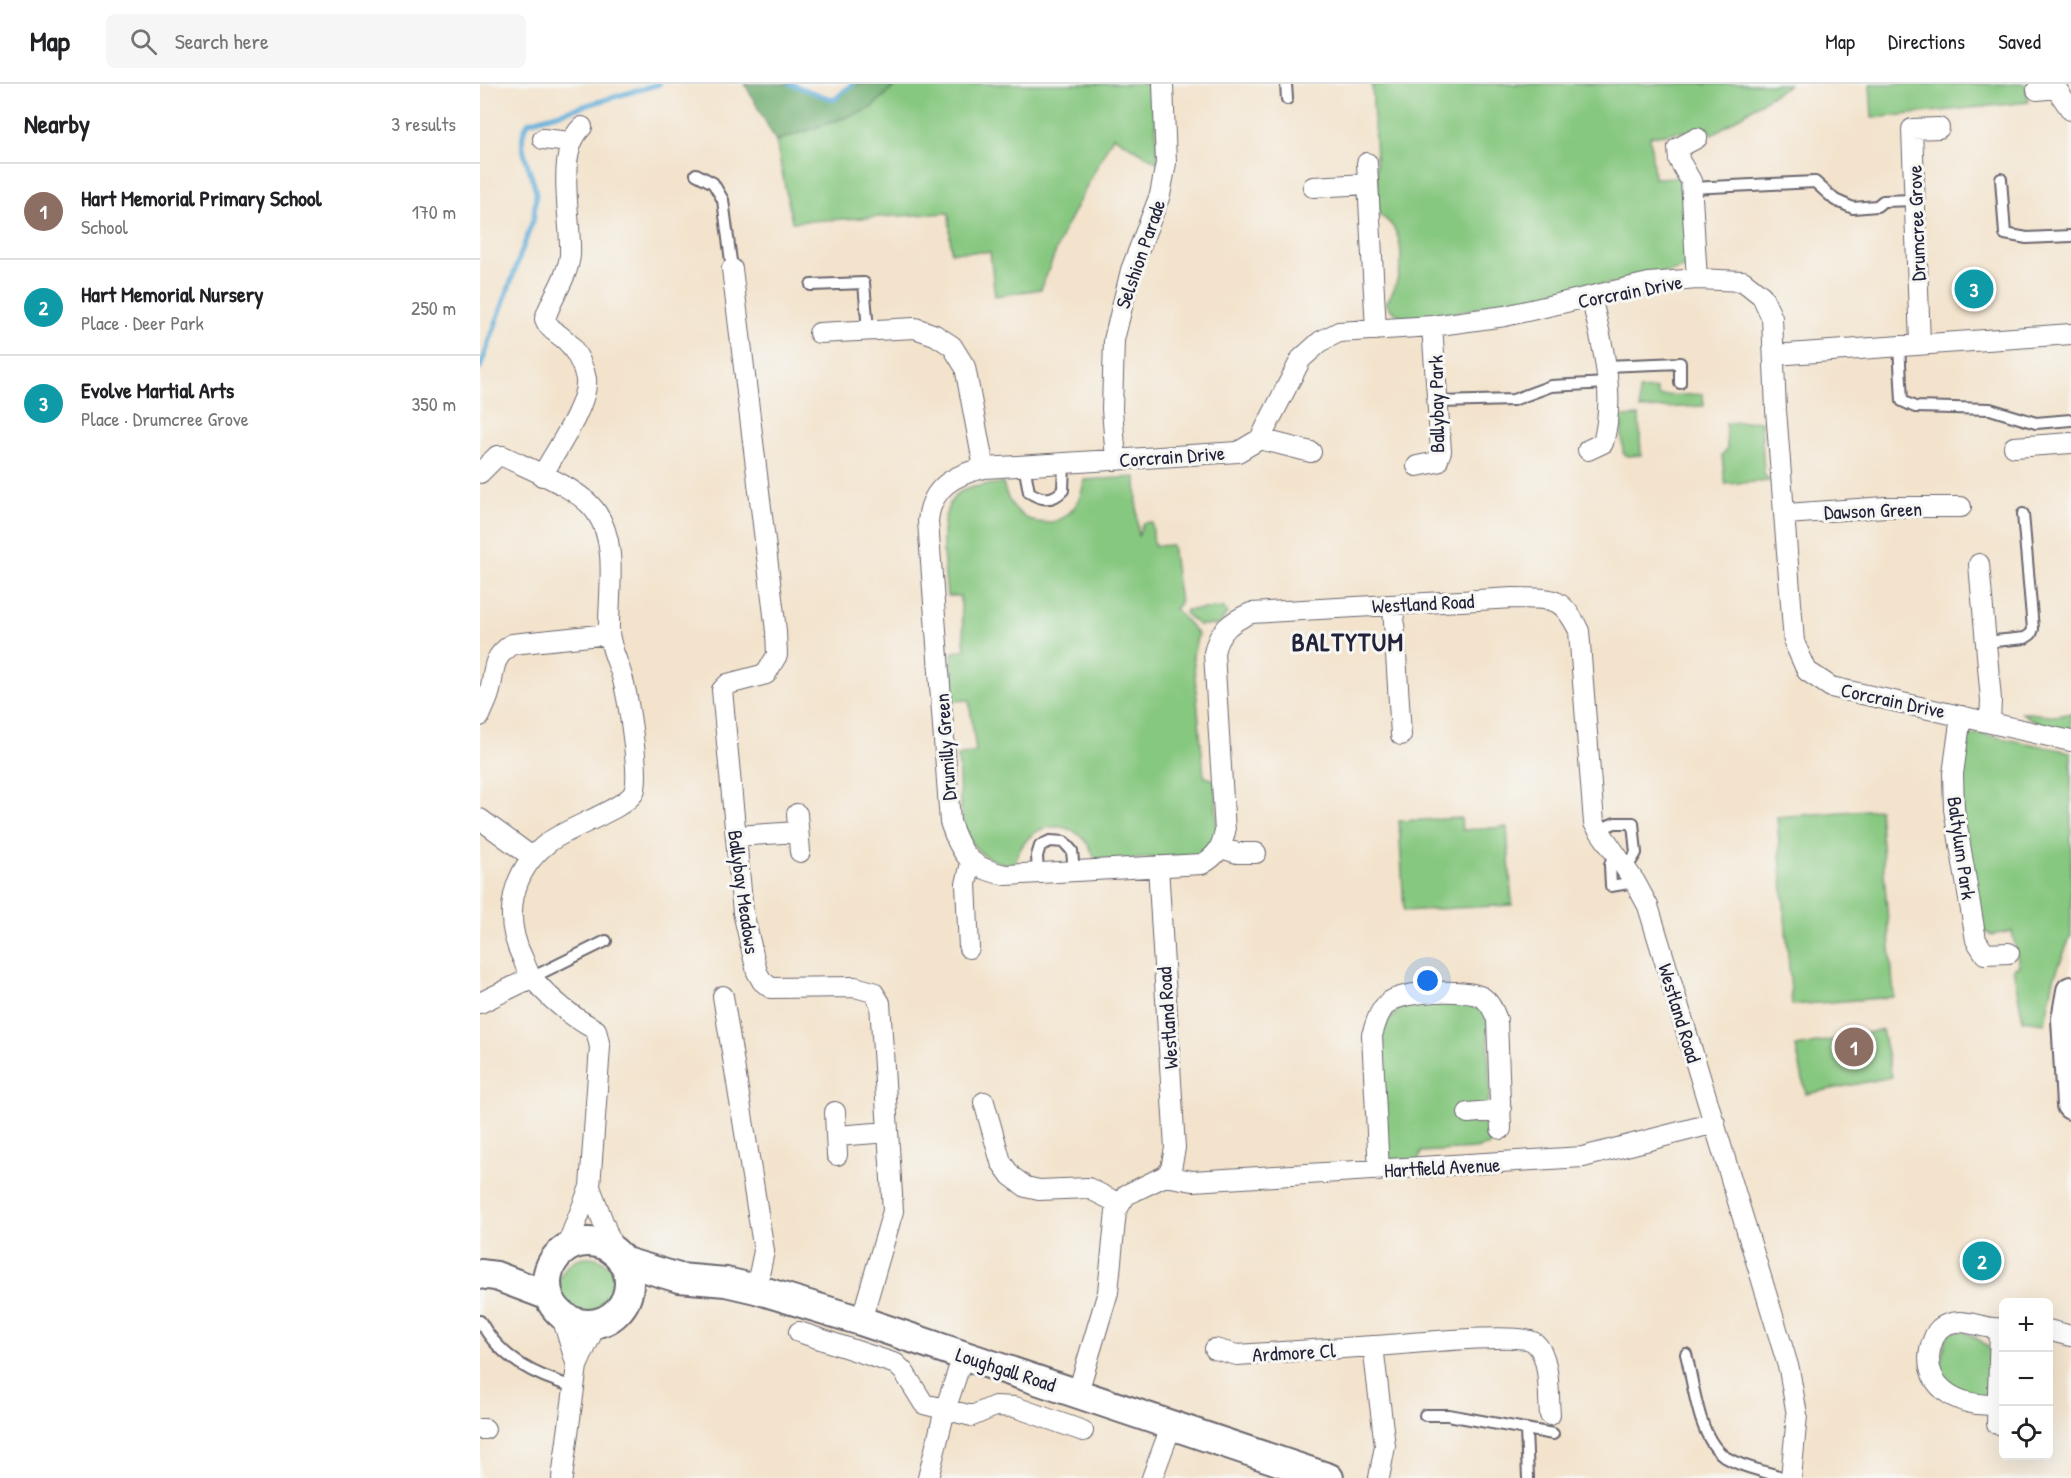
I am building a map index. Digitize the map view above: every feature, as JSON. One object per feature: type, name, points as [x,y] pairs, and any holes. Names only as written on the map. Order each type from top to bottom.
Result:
[{"type":"main road","points":[[2071,991],[2066,1019],[2071,1105]]},
{"type":"main road","points":[[591,1242],[618,1256],[628,1279],[626,1298],[619,1310],[609,1318],[597,1322],[572,1320],[555,1305],[488,1275],[561,1253],[578,1243],[591,1242]]},
{"type":"main road","points":[[555,1305],[547,1283],[549,1269],[561,1253]]},
{"type":"main road","name":"Loughgall Road","points":[[618,1256],[679,1278],[726,1282],[756,1289],[861,1321],[1329,1478]]},
{"type":"main road","name":"Loughgall Road","points":[[626,1298],[679,1278]]},
{"type":"street","name":"Selshion Parade","points":[[1116,460],[1112,409],[1114,340],[1131,270],[1160,195],[1166,163],[1164,84]]},
{"type":"street","points":[[2037,90],[2056,88],[2071,110]]},
{"type":"street","name":"Drumcree Grove","points":[[1920,343],[1912,129],[1939,128]]},
{"type":"street","points":[[542,476],[576,414],[586,387],[582,365],[572,346],[547,325],[545,319],[570,258],[565,198],[576,134],[543,139]]},
{"type":"street","points":[[1697,138],[1678,148],[1679,160],[1691,188],[1697,279]]},
{"type":"street","points":[[1366,163],[1376,330]]},
{"type":"street","points":[[1313,187],[1367,184]]},
{"type":"street","name":"Ballybay Meadows","points":[[732,269],[777,655],[766,674],[728,684],[722,690],[747,933],[754,963],[762,981],[771,988],[855,987],[873,992],[880,1003],[893,1211],[861,1321]]},
{"type":"street","name":"Corcrain Drive","points":[[984,468],[1238,452],[1260,439],[1301,359],[1321,341],[1339,332],[1432,326],[1505,316],[1648,283],[1697,279],[1743,281],[1762,296],[1772,318],[1794,642],[1807,671],[1831,687],[2071,741]]},
{"type":"street","points":[[1587,450],[1603,443],[1610,419],[1607,375],[1591,297]]},
{"type":"street","name":"Ballybay Park","points":[[1418,466],[1437,462],[1441,451],[1432,326]]},
{"type":"street","points":[[819,333],[915,328],[935,334],[952,346],[965,367],[984,468]]},
{"type":"street","points":[[1774,356],[1920,343],[2071,334]]},
{"type":"street","points":[[1260,439],[1311,452]]},
{"type":"street","points":[[2014,447],[2071,442]]},
{"type":"street","points":[[480,473],[496,456],[503,456],[580,496],[595,509],[605,525],[609,546],[609,634],[623,680],[634,747],[633,794],[622,804],[571,827],[532,856],[518,882],[511,908],[512,936],[531,978],[571,1016],[596,1030],[600,1047],[590,1187],[561,1253]]},
{"type":"street","name":"Drumilly Green","points":[[971,863],[958,848],[950,822],[928,521],[929,508],[943,486],[962,473],[984,468]]},
{"type":"street","name":"Dawson Green","points":[[1786,514],[1886,507],[1961,507]]},
{"type":"street","points":[[1979,564],[1991,700],[1990,722]]},
{"type":"street","name":"Westland Road","points":[[1221,849],[1225,832],[1214,653],[1224,629],[1233,620],[1251,612],[1513,598],[1549,599],[1561,603],[1571,614],[1579,631],[1594,823],[1648,906],[1789,1369],[1797,1415],[1791,1478]]},
{"type":"street","points":[[1393,606],[1401,735]]},
{"type":"street","points":[[480,716],[490,692],[493,665],[502,651],[512,644],[609,634]]},
{"type":"street","name":"Baltylum Park","points":[[1961,716],[1953,774],[1954,809],[1976,940],[1985,954],[2009,953]]},
{"type":"street","points":[[480,819],[532,856]]},
{"type":"street","points":[[736,836],[797,823],[800,852]]},
{"type":"street","points":[[969,948],[966,884],[971,863],[987,871],[1006,875],[1202,864],[1214,858],[1221,849],[1237,853],[1256,853]]},
{"type":"street","name":"Westland Road","points":[[1158,866],[1175,1148],[1171,1170],[1165,1176]]},
{"type":"street","points":[[480,1003],[531,978]]},
{"type":"street","points":[[1379,1171],[1372,1035],[1379,1015],[1390,1002],[1412,995],[1467,992],[1483,998],[1491,1005],[1497,1020],[1501,1120],[1468,1113]]},
{"type":"street","points":[[723,996],[764,1251],[756,1289]]},
{"type":"street","points":[[984,1102],[1001,1162],[1011,1176],[1026,1187],[1039,1190],[1089,1188],[1120,1204]]},
{"type":"street","points":[[835,1112],[837,1146],[888,1132]]},
{"type":"street","name":"Hartfield Avenue","points":[[1165,1176],[1193,1181],[1583,1157],[1715,1123]]},
{"type":"street","points":[[1078,1392],[1108,1292],[1111,1248],[1120,1204],[1137,1187],[1165,1176]]},
{"type":"street","points":[[590,1187],[618,1256]]},
{"type":"street","points":[[555,1305],[577,1366]]},
{"type":"street","points":[[562,1478],[577,1366],[597,1322]]},
{"type":"street","points":[[1949,1323],[2002,1328],[1997,1414],[1984,1406],[1946,1393],[1934,1382],[1929,1367],[1930,1347],[1937,1330],[1949,1323]]},
{"type":"street","points":[[2053,1331],[2071,1336]]},
{"type":"street","points":[[799,1332],[896,1364],[904,1372],[924,1404],[972,1416],[995,1406],[1015,1407],[1083,1431]]},
{"type":"street","name":"Ardmore Cl","points":[[1215,1349],[1237,1355],[1522,1338],[1533,1341],[1542,1352],[1550,1414]]},
{"type":"street","points":[[1373,1346],[1385,1446],[1378,1478]]},
{"type":"street","points":[[928,1478],[945,1410],[963,1356]]},
{"type":"street","points":[[1152,1478],[1172,1424]]},
{"type":"lane","points":[[1286,84],[1287,99]]},
{"type":"lane","points":[[696,174],[713,183],[723,200],[732,269]]},
{"type":"lane","points":[[2001,179],[2005,234],[2027,238],[2071,236]]},
{"type":"lane","points":[[1691,188],[1815,182],[1835,200],[1853,208],[1877,206],[1883,201],[1915,200]]},
{"type":"lane","points":[[811,285],[864,283],[868,330]]},
{"type":"lane","points":[[1899,345],[1902,401],[1915,407],[1990,409],[2036,423],[2071,420]]},
{"type":"lane","points":[[1439,402],[1513,400],[1551,386],[1680,363],[1680,383]]},
{"type":"lane","points":[[1024,465],[1029,492],[1037,498],[1048,499],[1058,496],[1063,490],[1064,463]]},
{"type":"lane","points":[[1986,642],[2025,638],[2031,634],[2033,629],[2023,514]]},
{"type":"lane","points":[[1598,830],[1615,823],[1633,823],[1636,853],[1625,868]]},
{"type":"lane","points":[[1038,873],[1037,856],[1040,846],[1050,841],[1064,842],[1072,852],[1074,871]]},
{"type":"lane","points":[[531,978],[606,941]]},
{"type":"lane","points":[[480,1321],[496,1345],[519,1364],[545,1378],[575,1387]]},
{"type":"lane","points":[[1686,1354],[1705,1435],[1716,1450],[1727,1459],[1784,1478]]},
{"type":"lane","points":[[1425,1415],[1448,1415],[1553,1434]]},
{"type":"lane","points":[[1526,1430],[1528,1478]]},
{"type":"green space","points":[[745,84],[790,84],[834,100],[852,84],[897,84],[870,109],[776,141]]},
{"type":"green space","points":[[897,84],[1154,84],[1158,163],[1113,136],[1065,228],[1041,289],[995,296],[990,252],[951,252],[949,213],[792,222],[776,141],[870,109]]},
{"type":"green space","points":[[1372,84],[1789,84],[1712,135],[1708,128],[1650,136],[1654,178],[1681,177],[1688,267],[1648,278],[1576,289],[1433,317],[1403,317],[1392,311],[1386,303],[1397,281],[1401,256],[1396,232],[1389,222],[1379,215]]},
{"type":"green space","points":[[1870,84],[2025,84],[2029,102],[1872,118]]},
{"type":"green space","points":[[1657,389],[1658,396],[1703,394],[1704,406],[1640,409],[1639,390]]},
{"type":"green space","points":[[1639,416],[1641,455],[1628,456],[1623,453],[1621,417]]},
{"type":"green space","points":[[1761,421],[1764,474],[1770,481],[1725,484],[1722,455],[1727,449],[1726,423]]},
{"type":"green space","points":[[1136,477],[1138,537],[1143,523],[1152,522],[1154,546],[1172,545],[1180,603],[1175,609],[1198,634],[1193,655],[1204,776],[1216,781],[1217,837],[1207,855],[1095,861],[1088,845],[1078,834],[1066,828],[1053,827],[1040,830],[1029,838],[1020,850],[1015,866],[994,861],[980,852],[970,840],[961,810],[958,756],[976,752],[969,700],[953,701],[952,653],[965,649],[960,596],[947,596],[943,539],[947,510],[953,499],[962,491],[977,486],[1003,483],[1009,501],[1019,513],[1032,521],[1045,523],[1059,520],[1070,512],[1079,498],[1084,480]]},
{"type":"green space","points":[[1224,608],[1227,613],[1219,625],[1198,625],[1185,613],[1186,610]]},
{"type":"green space","points":[[2020,712],[2058,716],[2071,713],[2071,735],[2041,725]]},
{"type":"green space","points":[[1982,734],[2071,752],[2071,935],[2054,978],[2045,1023],[2023,1020],[2013,969],[2019,966],[2012,931],[1993,935],[1984,932],[1964,833],[1961,780],[1963,756],[1969,735]]},
{"type":"green space","points":[[1879,809],[1894,997],[1792,1005],[1777,817]]},
{"type":"green space","points":[[1461,818],[1462,830],[1507,827],[1512,905],[1404,911],[1399,821]]},
{"type":"green space","points":[[1460,999],[1485,1012],[1488,1026],[1490,1095],[1486,1104],[1466,1122],[1486,1125],[1493,1137],[1490,1145],[1475,1149],[1421,1152],[1417,1167],[1381,1158],[1376,1036],[1401,1007]]},
{"type":"green space","points":[[1882,1030],[1892,1077],[1806,1094],[1796,1047]]},
{"type":"green space","points":[[588,1257],[599,1259],[612,1270],[617,1286],[615,1297],[604,1310],[588,1315],[577,1313],[564,1302],[559,1286],[561,1275],[572,1262]]},
{"type":"green space","points":[[1961,1331],[1982,1342],[1991,1354],[1993,1371],[1991,1394],[1983,1399],[1942,1383],[1938,1375],[1948,1333]]},
{"type":"waterway","points":[[480,368],[534,217],[536,193],[522,138],[529,122],[659,84]]},
{"type":"waterway","points":[[790,84],[834,100],[852,84]]},
{"type":"place","name":"Evolve Martial Arts","points":[[1974,289]]},
{"type":"place","name":"Hart Memorial Primary School","points":[[1854,1047]]},
{"type":"place","name":"Hart Memorial Nursery","points":[[1982,1261]]},
{"type":"district","name":"BALTYTUM","points":[[1348,641]]}]
